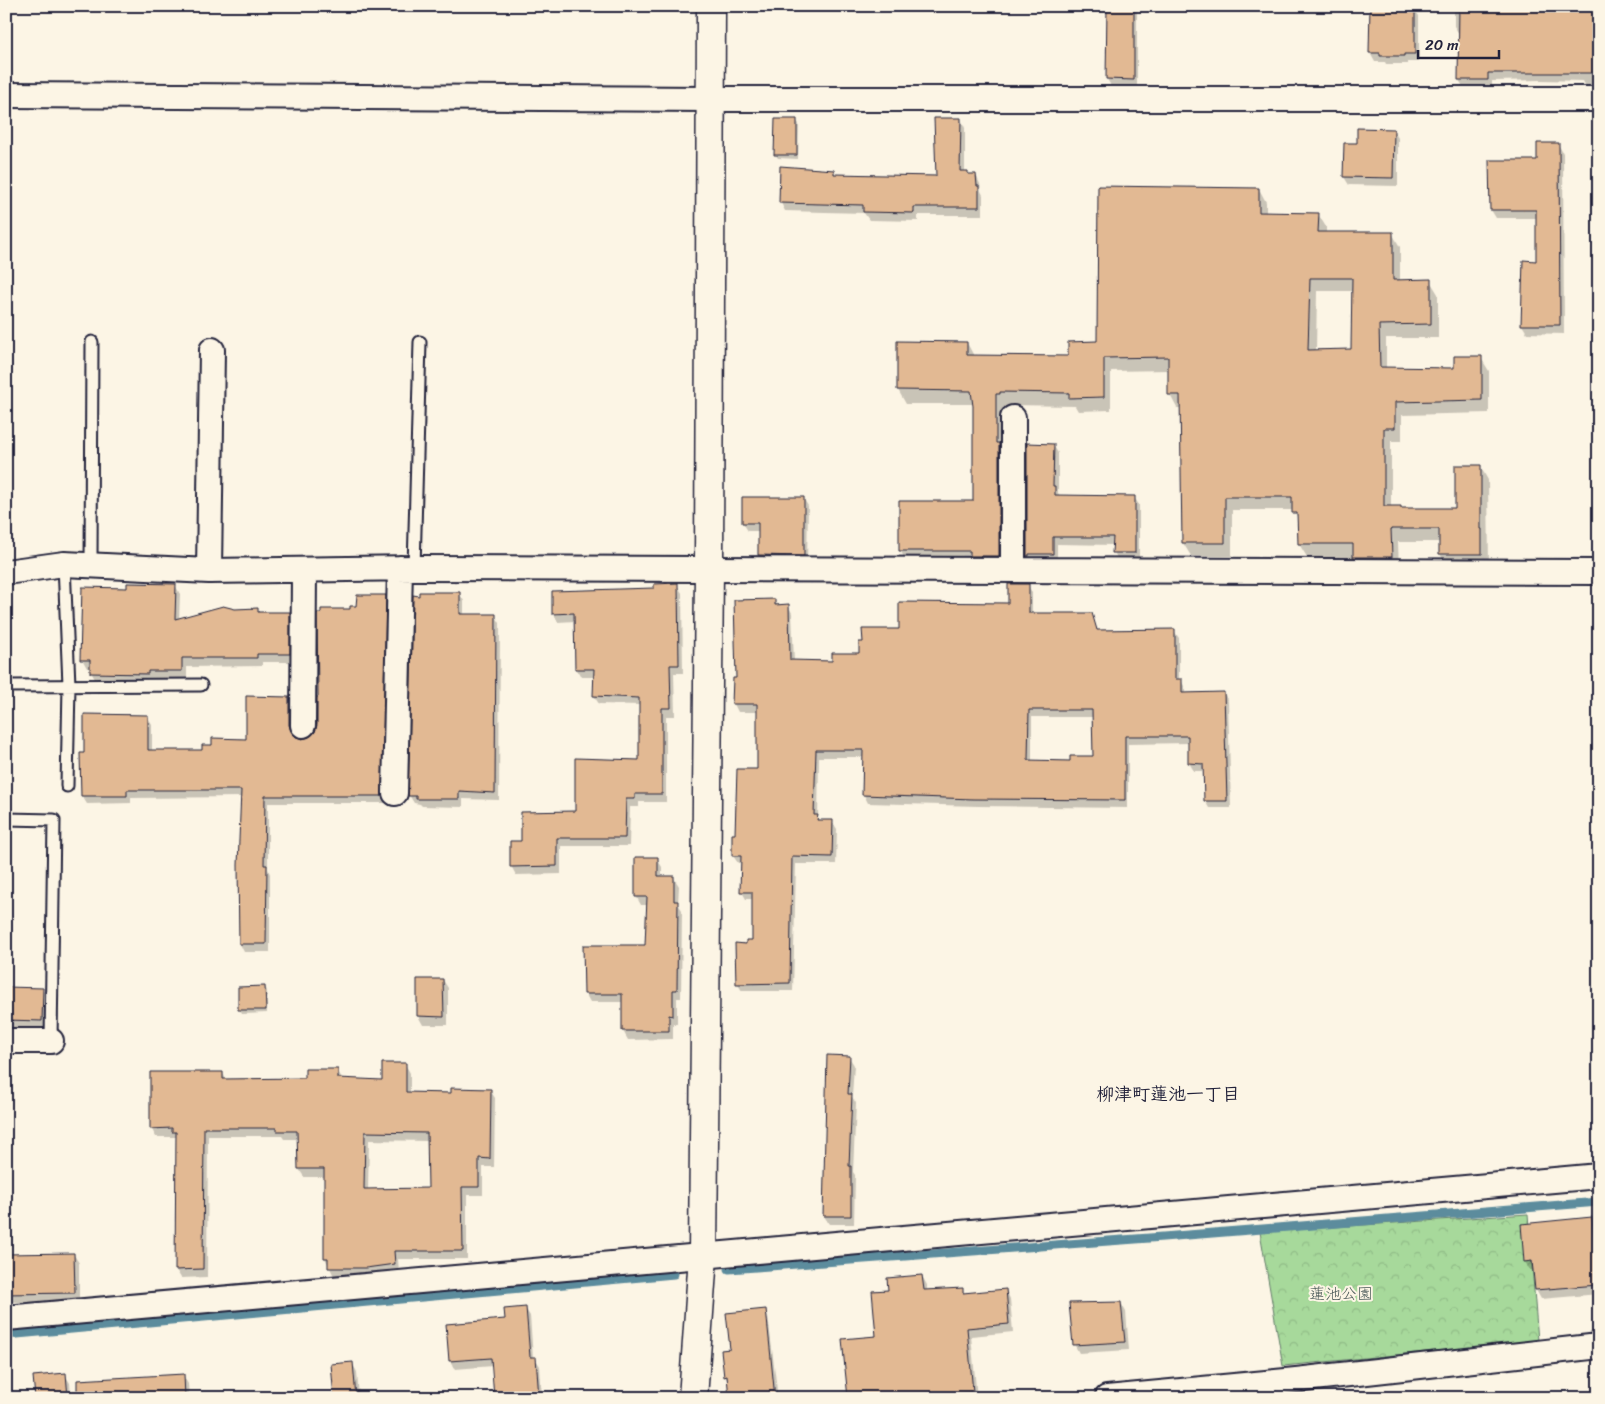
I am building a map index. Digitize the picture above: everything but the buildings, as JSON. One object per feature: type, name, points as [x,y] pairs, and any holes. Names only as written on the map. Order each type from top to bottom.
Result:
[{"type":"street","points":[[693,1398],[703,1256],[709,569],[711,6]]},
{"type":"street","points":[[6,95],[711,100],[1599,99]]},
{"type":"street","points":[[209,571],[212,350]]},
{"type":"street","points":[[1013,570],[1014,418]]},
{"type":"street","points":[[6,572],[64,564],[209,571],[407,568],[1599,572]]},
{"type":"street","points":[[395,793],[407,568]]},
{"type":"street","points":[[303,725],[304,571]]},
{"type":"street","points":[[6,1041],[51,1041]]},
{"type":"street","points":[[6,1318],[1599,1176]]},
{"type":"street","points":[[1107,1398],[1297,1389],[1599,1346]]},
{"type":"lane","points":[[91,565],[92,342]]},
{"type":"lane","points":[[407,568],[420,342]]},
{"type":"lane","points":[[64,564],[69,685],[67,786]]},
{"type":"lane","points":[[6,686],[201,685]]},
{"type":"lane","points":[[6,819],[54,820],[51,1041]]},
{"type":"green space","name":"蓮池公園","points":[[1528,1214],[1538,1341],[1283,1366],[1260,1232]]},
{"type":"waterway","points":[[729,1269],[1599,1202]]},
{"type":"waterway","points":[[6,1335],[674,1274]]},
{"type":"district","name":"柳津町蓮池一丁目","points":[[1168,1094]]}]
